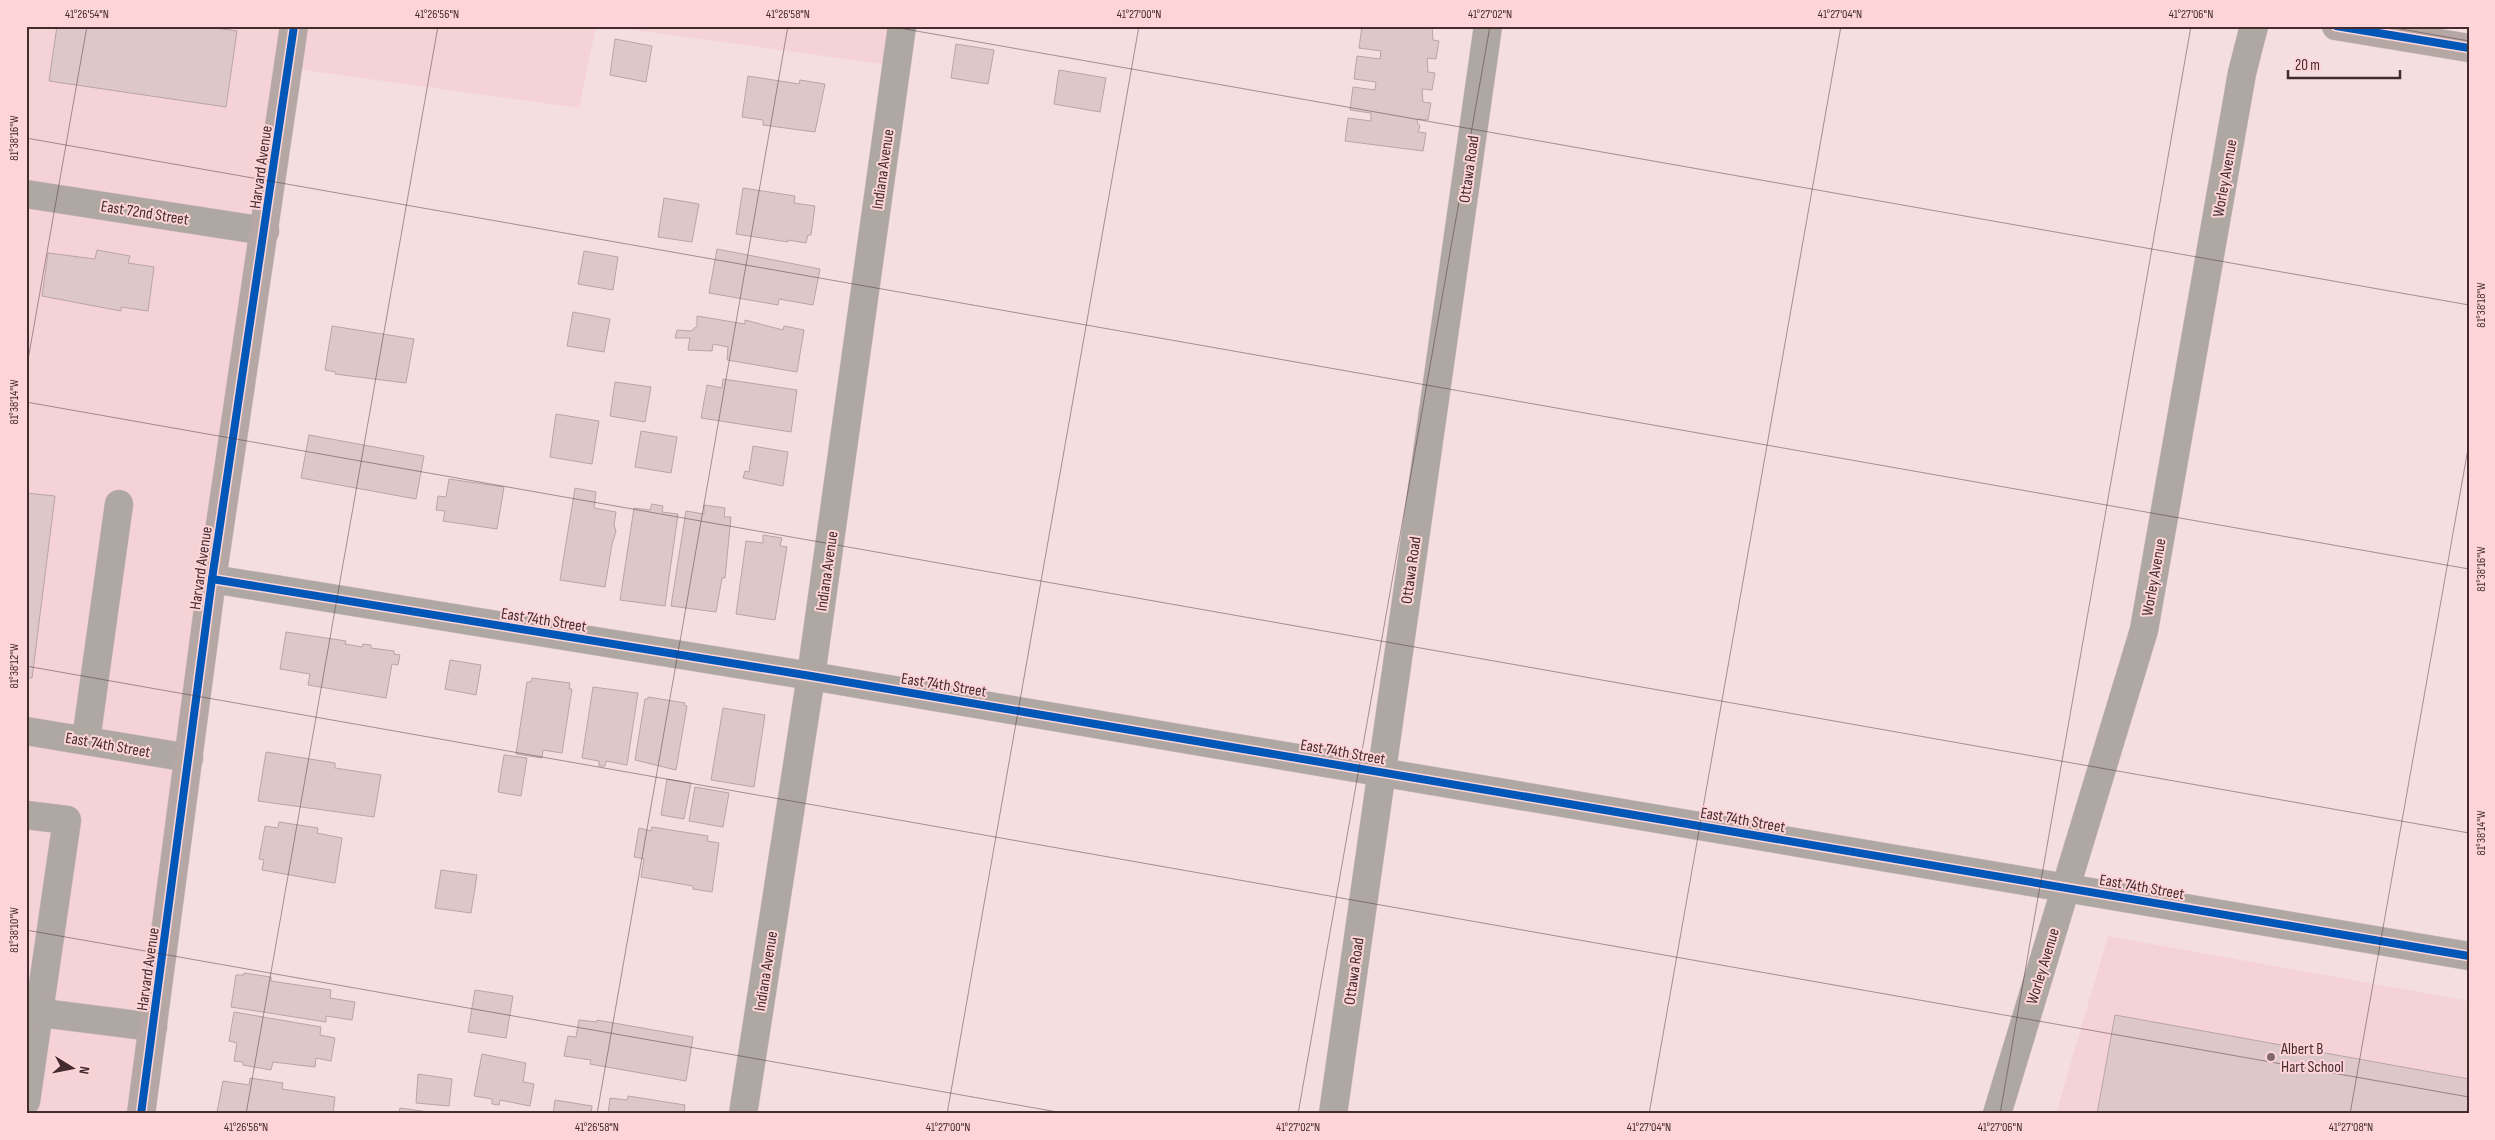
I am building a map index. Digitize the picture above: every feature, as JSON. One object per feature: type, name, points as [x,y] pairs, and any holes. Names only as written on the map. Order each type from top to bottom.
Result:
[{"type":"main road","name":"Harvard Avenue","points":[[141,1114],[190,758],[212,579],[294,26]]},
{"type":"main road","points":[[2336,26],[2469,48]]},
{"type":"street","name":"Indiana Avenue","points":[[743,1114],[811,676],[902,26]]},
{"type":"street","name":"Ottawa Road","points":[[1332,1114],[1488,26]]},
{"type":"street","name":"Worley Avenue","points":[[1997,1114],[2144,630],[2242,73],[2254,26]]},
{"type":"street","name":"East 72nd Street","points":[[26,194],[265,231]]},
{"type":"street","points":[[86,740],[119,504]]},
{"type":"street","name":"East 74th Street","points":[[212,579],[1381,771],[2469,956]]},
{"type":"street","name":"East 74th Street","points":[[26,731],[190,758]]},
{"type":"street","points":[[26,815],[67,820],[33,1012],[26,1101]]},
{"type":"street","points":[[33,1012],[153,1027]]},
{"type":"shaded area","points":[[26,26],[596,26],[579,108],[289,68],[141,1114],[26,1114]]},
{"type":"shaded area","points":[[606,26],[902,26],[896,66]]},
{"type":"shaded area","name":"Albert B Hart School","points":[[2108,936],[2469,1001],[2469,1114],[2056,1114]]},
{"type":"building","points":[[57,26],[202,26],[237,31],[226,107],[49,81]]},
{"type":"building","points":[[1362,26],[1432,26],[1433,40],[1439,41],[1436,59],[1427,58],[1428,72],[1435,73],[1432,90],[1422,89],[1423,102],[1431,103],[1428,120],[1418,119],[1417,122],[1420,126],[1418,132],[1426,133],[1423,151],[1345,141],[1348,118],[1371,121],[1371,113],[1350,110],[1353,87],[1375,90],[1376,82],[1354,79],[1357,56],[1380,59],[1381,51],[1359,48]]},
{"type":"building","points":[[615,39],[652,46],[646,82],[610,75]]},
{"type":"building","points":[[956,44],[994,50],[988,84],[951,78]]},
{"type":"building","points":[[1059,70],[1106,78],[1100,112],[1054,104]]},
{"type":"building","points":[[748,76],[799,84],[800,80],[825,84],[815,132],[763,125],[763,120],[742,117]]},
{"type":"building","points":[[743,188],[795,196],[794,203],[815,206],[811,235],[808,235],[806,243],[736,234]]},
{"type":"building","points":[[664,198],[699,204],[692,242],[658,237]]},
{"type":"building","points":[[717,249],[820,269],[813,305],[779,299],[778,305],[709,293]]},
{"type":"building","points":[[97,250],[130,256],[128,263],[154,267],[148,311],[121,307],[121,311],[42,296],[48,253],[95,259]]},
{"type":"building","points":[[584,251],[618,257],[613,290],[578,284]]},
{"type":"building","points":[[573,312],[610,319],[604,352],[567,346]]},
{"type":"building","points":[[697,316],[745,324],[745,320],[783,330],[784,326],[804,330],[797,372],[727,360],[728,347],[713,344],[712,351],[688,350],[690,338],[675,338],[677,330],[691,331],[697,326]]},
{"type":"building","points":[[332,326],[414,339],[406,383],[335,374],[336,372],[325,370]]},
{"type":"building","points":[[723,379],[797,390],[791,432],[701,418],[707,385],[722,388]]},
{"type":"building","points":[[615,382],[651,387],[645,422],[610,416]]},
{"type":"building","points":[[556,414],[599,421],[592,464],[550,457]]},
{"type":"building","points":[[641,431],[677,437],[671,473],[635,467]]},
{"type":"building","points":[[309,435],[424,456],[416,499],[301,478]]},
{"type":"building","points":[[753,446],[788,452],[783,486],[743,478],[745,471],[749,472]]},
{"type":"building","points":[[449,479],[504,487],[497,529],[443,521],[445,511],[436,510],[438,496],[446,497]]},
{"type":"building","points":[[575,488],[596,492],[594,508],[616,512],[614,525],[616,531],[605,587],[560,580]]},
{"type":"building","points":[[26,493],[55,496],[32,678],[26,678]]},
{"type":"building","points":[[652,504],[663,506],[662,512],[678,514],[665,606],[620,600],[634,508],[650,510]]},
{"type":"building","points":[[704,505],[725,508],[724,517],[731,517],[725,578],[722,578],[716,612],[671,606],[686,511],[704,514]]},
{"type":"building","points":[[763,535],[782,538],[780,546],[787,547],[775,620],[736,614],[746,541],[763,543]]},
{"type":"building","points":[[286,632],[346,641],[345,644],[362,647],[363,644],[371,645],[371,648],[394,651],[394,654],[400,655],[398,665],[392,664],[386,698],[308,685],[310,674],[280,669]]},
{"type":"building","points":[[450,660],[481,665],[476,695],[445,689]]},
{"type":"building","points":[[532,678],[570,683],[569,689],[572,689],[562,753],[543,750],[542,758],[516,754],[527,682],[531,682]]},
{"type":"building","points":[[593,687],[638,693],[627,765],[606,761],[605,766],[599,766],[599,761],[582,758]]},
{"type":"building","points":[[648,697],[685,703],[684,705],[687,706],[676,770],[635,760],[645,699],[648,699]]},
{"type":"building","points":[[723,708],[765,715],[754,787],[711,780]]},
{"type":"building","points":[[266,752],[335,763],[335,768],[381,775],[374,817],[258,801]]},
{"type":"building","points":[[504,755],[527,758],[521,796],[498,792]]},
{"type":"building","points":[[667,779],[691,783],[684,819],[661,815]]},
{"type":"building","points":[[695,787],[729,793],[723,827],[689,821]]},
{"type":"building","points":[[279,822],[318,828],[317,833],[342,838],[335,883],[262,870],[264,860],[259,859],[265,826],[278,828]]},
{"type":"building","points":[[652,827],[708,836],[707,841],[719,843],[712,892],[693,889],[693,886],[641,877],[644,859],[634,857],[639,828],[651,831]]},
{"type":"building","points":[[441,870],[477,875],[471,913],[435,908]]},
{"type":"building","points":[[244,973],[271,977],[271,981],[331,990],[330,998],[355,1002],[352,1020],[326,1016],[326,1022],[231,1007],[236,975],[244,975]]},
{"type":"building","points":[[475,990],[513,996],[506,1038],[468,1032]]},
{"type":"building","points":[[234,1012],[321,1027],[320,1035],[335,1038],[331,1061],[316,1058],[315,1067],[273,1062],[271,1070],[243,1065],[243,1062],[234,1061],[237,1043],[229,1041]]},
{"type":"building","points":[[2115,1015],[2469,1079],[2469,1114],[2097,1114]]},
{"type":"building","points":[[579,1020],[597,1022],[597,1020],[693,1037],[686,1081],[590,1064],[591,1060],[564,1056],[568,1036],[576,1037]]},
{"type":"building","points":[[482,1054],[526,1063],[523,1082],[534,1084],[530,1106],[500,1100],[499,1105],[492,1104],[492,1099],[474,1096]]},
{"type":"building","points":[[418,1074],[452,1079],[449,1106],[416,1103]]},
{"type":"building","points":[[250,1078],[283,1083],[282,1089],[335,1097],[333,1114],[214,1114],[217,1112],[223,1081],[249,1085]]},
{"type":"building","points":[[628,1096],[685,1105],[684,1114],[608,1114],[610,1098],[627,1100]]},
{"type":"building","points":[[555,1100],[592,1106],[591,1114],[553,1114]]},
{"type":"building","points":[[400,1108],[436,1113],[399,1114]]},
{"type":"cycle path","points":[[141,1114],[212,579],[294,26]]},
{"type":"cycle path","points":[[2336,26],[2469,48]]},
{"type":"cycle path","points":[[212,579],[811,676],[2469,956]]},
{"type":"place","name":"Albert B Hart School","points":[[2271,1057]]}]
